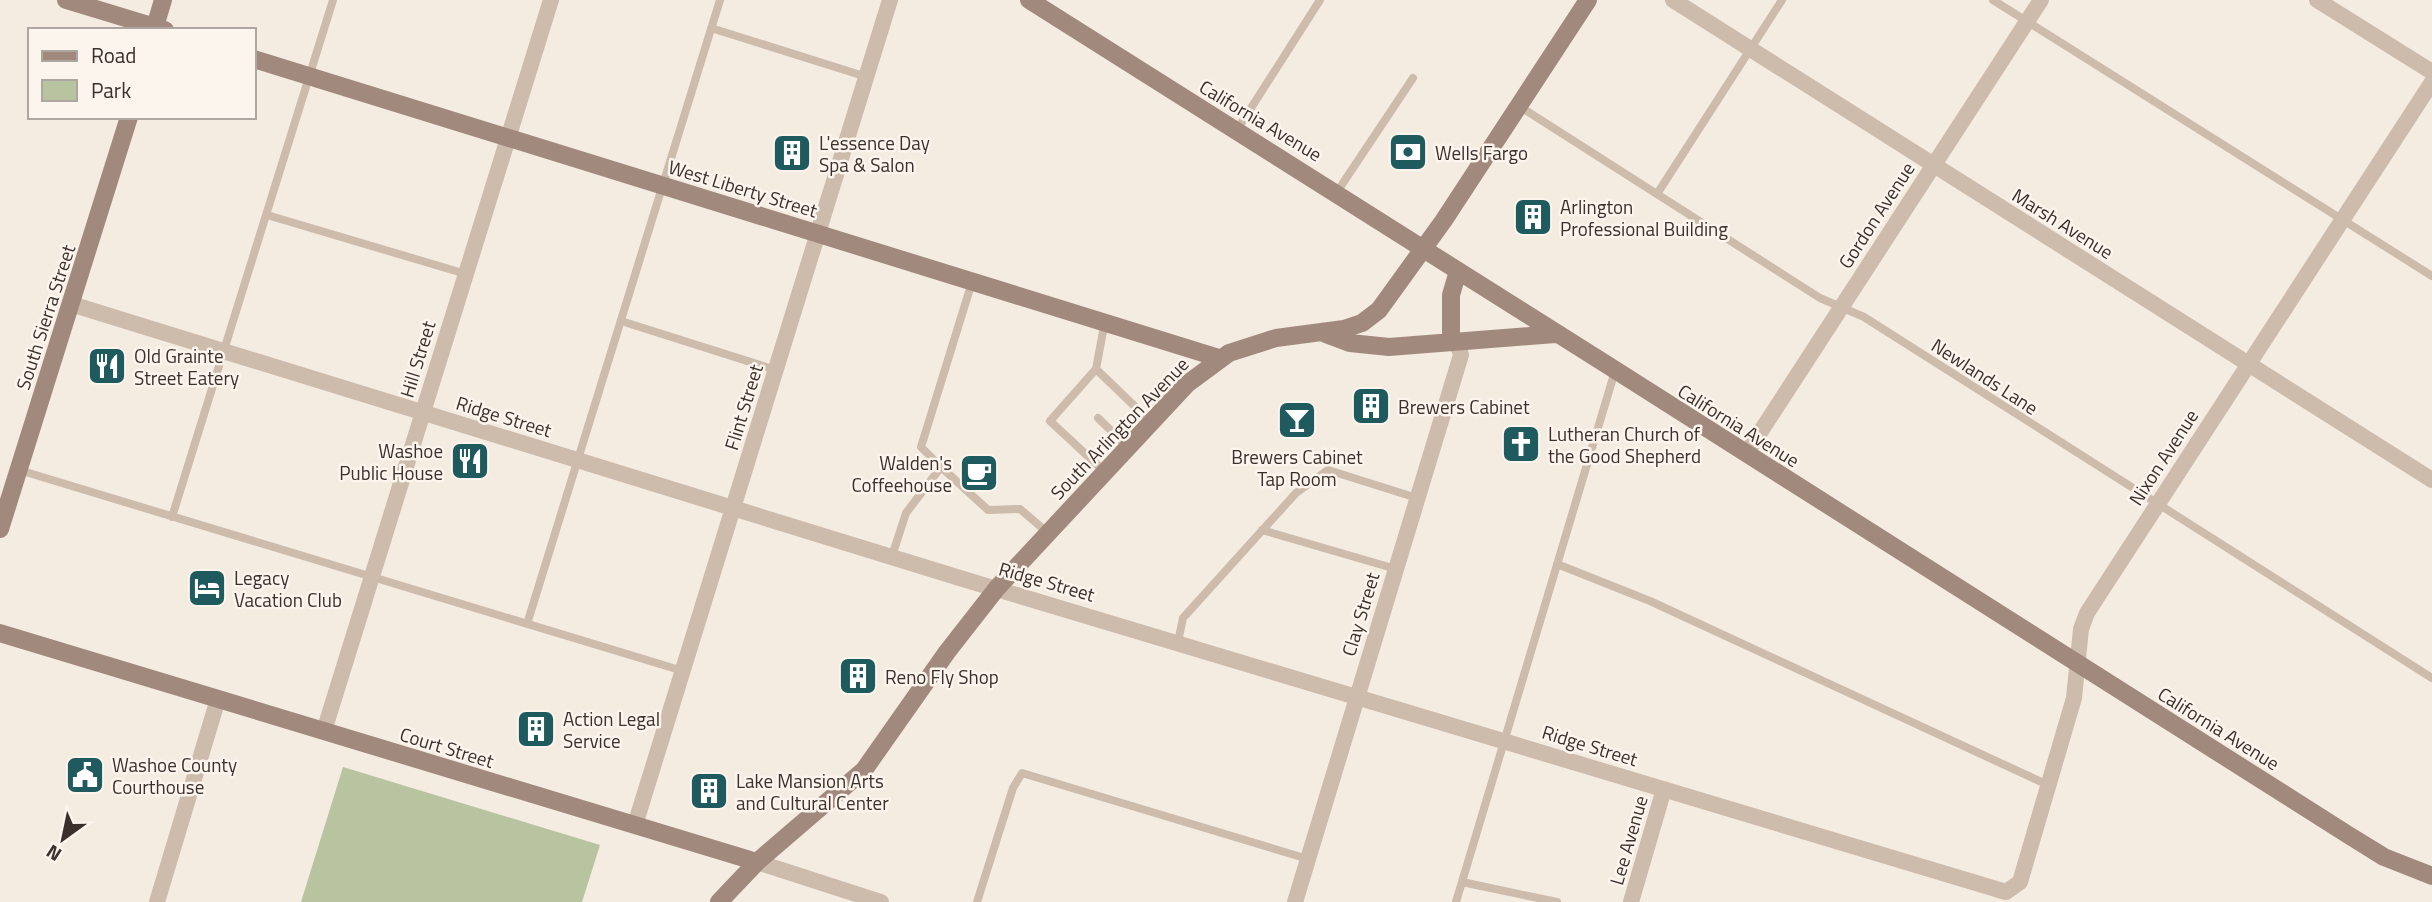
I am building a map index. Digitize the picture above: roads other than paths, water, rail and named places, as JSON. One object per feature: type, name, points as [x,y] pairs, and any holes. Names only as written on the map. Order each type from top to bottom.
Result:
[{"type":"main road","points":[[66,0],[155,28]]},
{"type":"main road","points":[[158,28],[163,0]]},
{"type":"main road","name":"South Arlington Avenue","points":[[719,902],[757,862],[863,770],[953,644],[997,588],[1187,384],[1219,358],[1276,338],[1323,332],[1362,323],[1379,310],[1424,249],[1588,0]]},
{"type":"main road","name":"California Avenue","points":[[1040,3],[1555,334],[2373,850],[2432,876]]},
{"type":"main road","name":"West Liberty Street","points":[[256,60],[1219,358]]},
{"type":"main road","name":"South Sierra Street","points":[[0,529],[128,119]]},
{"type":"main road","points":[[1451,341],[1451,295],[1458,271]]},
{"type":"main road","points":[[1323,332],[1350,343],[1370,346],[1555,334]]},
{"type":"main road","name":"Court Street","points":[[0,633],[757,862]]},
{"type":"street","name":"Hill Street","points":[[324,731],[551,0]]},
{"type":"street","name":"Flint Street","points":[[635,825],[890,0]]},
{"type":"street","name":"Marsh Avenue","points":[[1673,0],[2432,480]]},
{"type":"street","name":"Gordon Avenue","points":[[1746,454],[2041,0]]},
{"type":"street","points":[[2317,0],[2432,72]]},
{"type":"street","name":"Nixon Avenue","points":[[2012,890],[2020,882],[2074,698],[2081,629],[2087,613],[2432,82]]},
{"type":"street","name":"Ridge Street","points":[[71,304],[733,508],[1999,891],[2012,890]]},
{"type":"street","name":"Clay Street","points":[[1295,902],[1461,355],[1459,348],[1451,341]]},
{"type":"street","points":[[157,902],[218,699]]},
{"type":"street","name":"Lee Avenue","points":[[1631,902],[1664,789]]},
{"type":"street","name":"Court Street","points":[[757,862],[881,902]]},
{"type":"lane","points":[[172,517],[333,0]]},
{"type":"lane","points":[[527,624],[720,0]]},
{"type":"lane","points":[[1237,131],[1320,0]]},
{"type":"lane","points":[[1657,194],[1782,0]]},
{"type":"lane","points":[[1993,0],[2432,276]]},
{"type":"lane","points":[[711,28],[867,77]]},
{"type":"lane","points":[[1337,192],[1413,78]]},
{"type":"lane","name":"Newlands Lane","points":[[1519,106],[1820,299],[1864,317],[2432,678]]},
{"type":"lane","points":[[267,215],[466,274]]},
{"type":"lane","points":[[973,280],[920,447],[988,510],[1020,509],[1048,533]]},
{"type":"lane","points":[[621,321],[776,370]]},
{"type":"lane","points":[[1105,321],[1096,369],[1077,397],[1050,421],[1105,472]]},
{"type":"lane","points":[[1096,369],[1151,422]]},
{"type":"lane","points":[[1456,902],[1615,372]]},
{"type":"lane","points":[[1098,418],[1128,447]]},
{"type":"lane","points":[[892,556],[906,513],[941,467]]},
{"type":"lane","points":[[18,470],[683,671]]},
{"type":"lane","points":[[1178,642],[1183,618],[1296,493],[1328,470],[1417,498]]},
{"type":"lane","points":[[1262,530],[1396,569]]},
{"type":"lane","points":[[1557,564],[1650,601],[2048,785]]},
{"type":"lane","points":[[977,902],[1013,788],[1022,773],[1308,859]]},
{"type":"lane","points":[[1462,882],[1557,902]]},
{"type":"place","name":"Wells Fargo","points":[[1408,152]]},
{"type":"place","name":"L'essence Day Spa & Salon","points":[[792,153]]},
{"type":"place","name":"Arlington Professional Building","points":[[1533,217]]},
{"type":"place","name":"Old Grainte Street Eatery","points":[[107,366]]},
{"type":"place","name":"Brewers Cabinet","points":[[1371,406]]},
{"type":"place","name":"Brewers Cabinet Tap Room","points":[[1297,420]]},
{"type":"place","name":"Lutheran Church of the Good Shepherd","points":[[1521,444]]},
{"type":"place","name":"Washoe Public House","points":[[470,461]]},
{"type":"place","name":"Walden's Coffeehouse","points":[[979,473]]},
{"type":"place","name":"Legacy Vacation Club","points":[[207,588]]},
{"type":"place","name":"Reno Fly Shop","points":[[858,676]]},
{"type":"place","name":"Action Legal Service","points":[[536,729]]},
{"type":"place","name":"Washoe County Courthouse","points":[[85,775]]},
{"type":"place","name":"Lake Mansion Arts and Cultural Center","points":[[709,791]]}]
